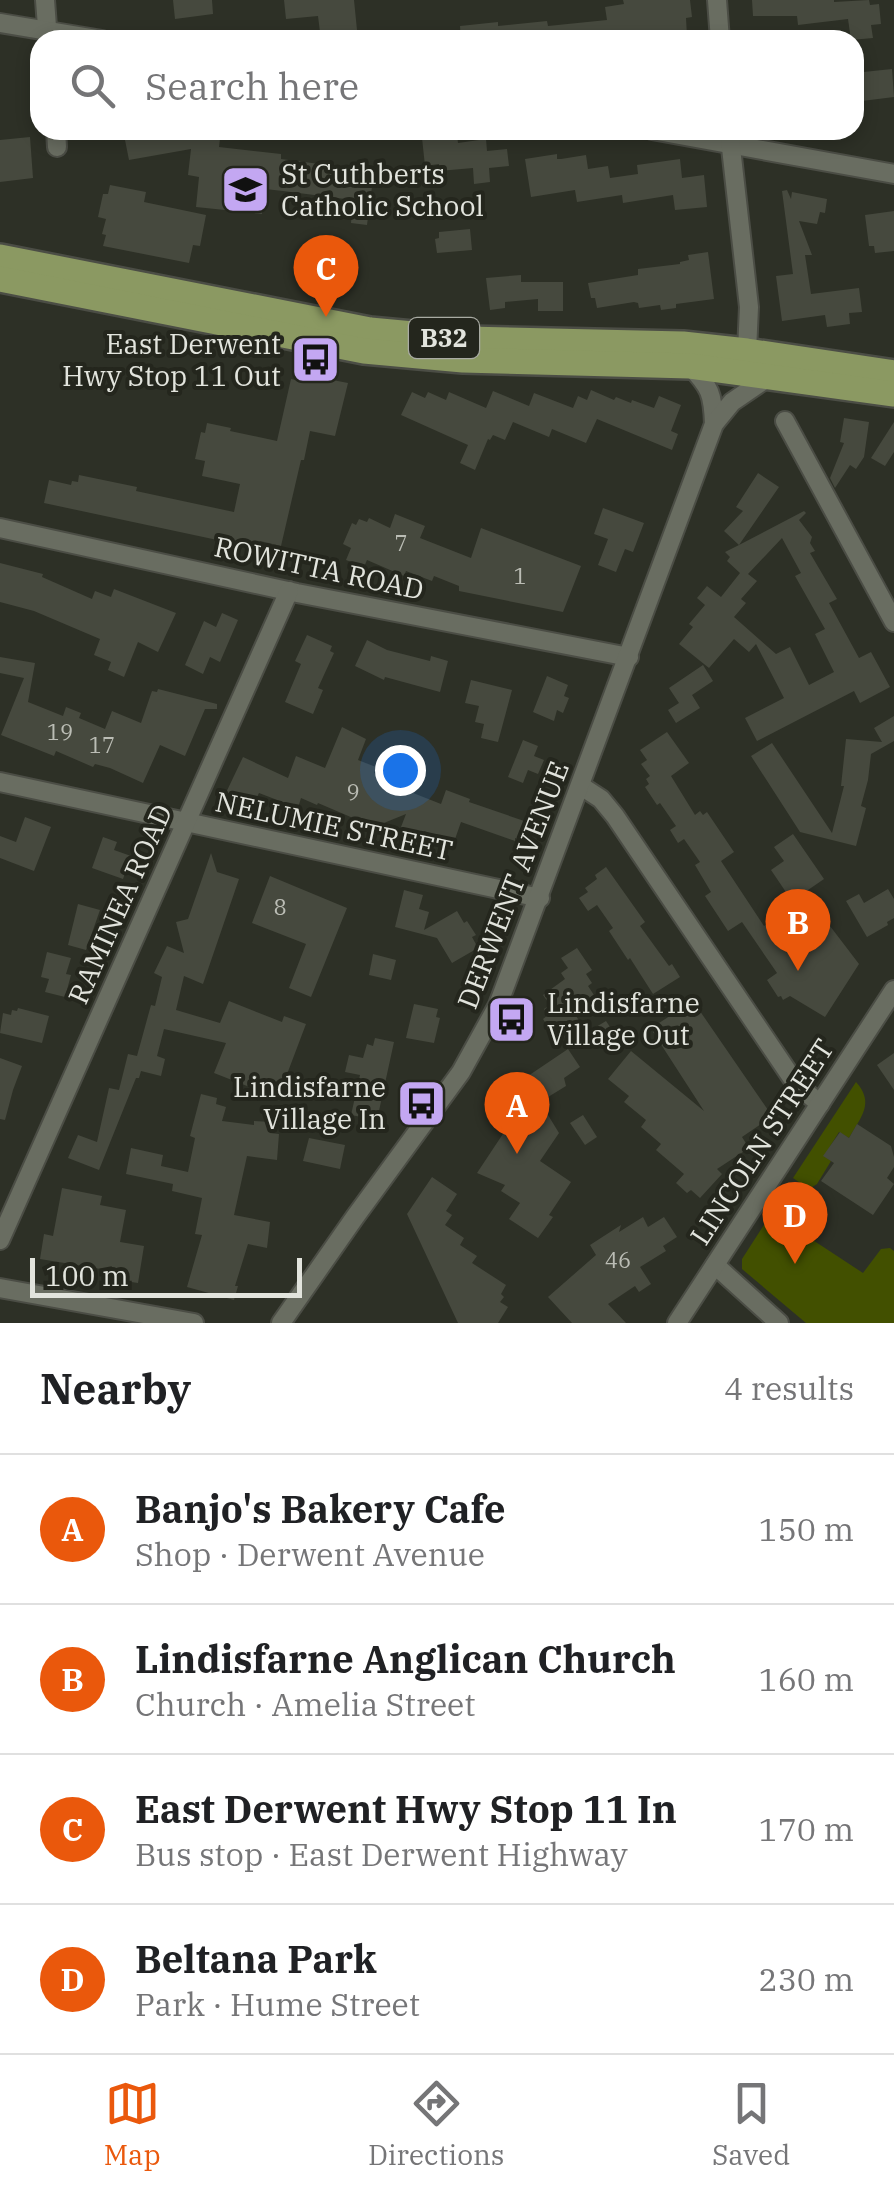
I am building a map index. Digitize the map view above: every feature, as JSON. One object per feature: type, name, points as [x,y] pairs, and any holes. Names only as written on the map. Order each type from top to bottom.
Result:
[{"type":"main road","name":"B32","points":[[0,257],[385,332],[467,339],[683,344],[894,373]]},
{"type":"main road","name":"B32","points":[[0,278],[364,351],[463,360],[690,366],[894,394]]},
{"type":"street","points":[[44,0],[47,30]]},
{"type":"street","points":[[717,0],[719,30]]},
{"type":"street","points":[[0,24],[30,32]]},
{"type":"street","points":[[730,140],[748,308],[746,350]]},
{"type":"street","points":[[747,140],[894,174]]},
{"type":"street","points":[[690,366],[712,396],[714,424]]},
{"type":"street","name":"DERWENT AVENUE","points":[[282,1323],[476,1048],[508,983],[714,424],[732,402],[771,376]]},
{"type":"street","points":[[785,422],[894,622]]},
{"type":"street","name":"ROWITTA ROAD","points":[[0,528],[290,591],[628,657]]},
{"type":"street","name":"RAMINEA ROAD","points":[[0,1240],[290,591]]},
{"type":"street","name":"NELUMIE STREET","points":[[0,782],[540,898]]},
{"type":"street","points":[[581,786],[601,799],[624,827],[796,1084],[820,1104]]},
{"type":"street","name":"LINCOLN STREET","points":[[677,1323],[894,990]]},
{"type":"street","points":[[715,1265],[779,1323]]},
{"type":"street","points":[[0,1288],[194,1323]]},
{"type":"green space","points":[[856,1082],[865,1097],[861,1117],[849,1138],[839,1132],[824,1156],[831,1161],[817,1184],[809,1189],[793,1178]]},
{"type":"green space","points":[[783,1195],[799,1210],[793,1227],[863,1273],[881,1249],[894,1251],[894,1323],[806,1323],[742,1269],[742,1259]]},
{"type":"building","points":[[173,0],[212,0],[213,14],[175,19]]},
{"type":"building","points":[[284,0],[354,0],[357,30],[320,30],[318,16],[286,19]]},
{"type":"building","points":[[623,0],[690,0],[692,17],[686,18],[687,30],[460,30],[460,26],[498,22],[498,26],[547,21],[548,26],[607,20],[605,7],[624,4]]},
{"type":"building","points":[[752,0],[869,0],[870,5],[879,4],[881,24],[871,25],[873,38],[864,39],[864,30],[850,30],[848,19],[798,25],[797,16],[753,16]]},
{"type":"building","points":[[892,69],[894,97],[864,101],[864,72]]},
{"type":"building","points":[[30,137],[33,178],[0,182],[0,140]]},
{"type":"building","points":[[125,140],[220,140],[219,147],[374,171],[367,225],[351,223],[353,200],[265,189],[262,214],[196,207],[199,177],[188,175],[191,149],[129,160]]},
{"type":"building","points":[[422,140],[486,140],[487,151],[507,149],[509,166],[489,168],[490,182],[474,184],[473,168],[439,171],[439,164],[425,166]]},
{"type":"building","points":[[557,154],[557,159],[586,155],[588,169],[608,166],[610,178],[638,174],[637,165],[680,159],[682,178],[704,175],[707,207],[675,210],[673,195],[623,203],[622,195],[577,202],[575,190],[531,197],[525,159]]},
{"type":"building","points":[[110,185],[146,192],[144,202],[206,215],[200,246],[193,245],[189,263],[103,246],[106,219],[98,217],[103,194],[108,194]]},
{"type":"building","points":[[787,190],[791,199],[792,192],[827,199],[825,213],[820,212],[817,224],[799,221],[812,255],[805,255],[811,294],[859,288],[862,312],[849,313],[850,324],[827,327],[825,315],[782,321],[776,276],[793,274],[782,191]]},
{"type":"building","points":[[894,211],[894,251],[875,253],[874,246],[869,246],[865,215]]},
{"type":"building","points":[[470,229],[472,250],[437,253],[435,239],[439,232]]},
{"type":"building","points":[[708,252],[714,299],[661,310],[660,305],[639,308],[634,302],[597,308],[595,298],[591,298],[588,283],[638,275],[638,269],[680,264],[689,260],[688,255]]},
{"type":"building","points":[[521,275],[521,282],[563,282],[563,311],[538,311],[538,299],[505,302],[505,308],[490,310],[486,278]]},
{"type":"building","points":[[307,375],[348,383],[335,436],[310,431],[281,546],[260,541],[259,549],[44,503],[49,480],[71,485],[72,481],[78,482],[79,475],[234,512],[240,484],[202,476],[205,461],[195,459],[201,432],[205,433],[207,423],[277,441],[291,379],[305,382]]},
{"type":"building","points":[[591,390],[614,400],[632,400],[654,408],[659,396],[681,405],[671,431],[678,434],[672,450],[597,419],[586,443],[552,429],[549,437],[513,422],[505,440],[493,435],[488,439],[475,470],[460,463],[468,445],[401,415],[412,392],[425,398],[428,392],[446,400],[449,392],[486,408],[493,391],[529,406],[534,393],[573,408],[578,396],[587,400]]},
{"type":"building","points":[[844,418],[869,422],[864,457],[856,469],[850,465],[835,488],[830,478],[844,443],[840,442]]},
{"type":"building","points":[[894,422],[894,452],[885,466],[871,458]]},
{"type":"building","points":[[758,473],[779,487],[739,545],[724,531],[743,511],[736,507]]},
{"type":"building","points":[[603,508],[644,523],[633,552],[625,549],[616,572],[598,565],[608,539],[594,534]]},
{"type":"building","points":[[804,511],[799,520],[812,537],[810,543],[815,551],[810,553],[837,599],[829,603],[859,658],[871,652],[890,687],[860,703],[854,691],[757,741],[745,718],[784,698],[756,644],[749,652],[734,639],[709,668],[679,644],[705,605],[697,598],[707,586],[721,597],[740,573],[727,561],[730,557],[725,552]],"holes":[[[782,538],[801,573],[795,576],[825,629],[815,634],[834,672],[809,685],[790,647],[776,654],[734,617],[746,603],[741,599],[757,581],[748,574]]]},
{"type":"building","points":[[395,514],[425,526],[420,538],[471,558],[481,528],[581,566],[563,612],[459,591],[459,586],[434,576],[432,581],[406,571],[404,576],[367,560],[364,567],[346,560],[351,548],[343,544],[352,523],[356,525],[359,519],[367,522],[369,518],[390,528]]},
{"type":"building","points":[[0,563],[43,574],[42,577],[92,599],[95,591],[111,597],[114,589],[176,613],[158,652],[138,642],[124,677],[108,670],[111,662],[94,655],[100,639],[34,611],[0,602]]},
{"type":"building","points":[[222,613],[238,620],[220,662],[210,657],[203,674],[185,665],[204,621],[216,627]]},
{"type":"building","points":[[307,635],[332,646],[330,651],[334,653],[318,688],[323,690],[313,714],[285,702],[301,664],[295,661]]},
{"type":"building","points":[[367,640],[387,650],[430,661],[431,656],[448,661],[440,692],[385,677],[384,680],[355,666]]},
{"type":"building","points":[[0,657],[35,663],[28,702],[63,716],[66,707],[81,713],[79,718],[105,729],[112,711],[141,723],[152,691],[158,689],[217,704],[217,709],[205,709],[185,756],[160,745],[143,783],[110,768],[95,764],[93,767],[56,751],[54,756],[1,735],[24,678],[0,673]]},
{"type":"building","points":[[703,665],[713,681],[692,695],[700,708],[676,723],[668,710],[679,703],[669,688]]},
{"type":"building","points":[[547,676],[568,685],[564,696],[569,698],[563,713],[557,710],[554,721],[533,712]]},
{"type":"building","points":[[471,680],[512,690],[498,742],[481,738],[484,724],[475,722],[479,706],[465,703]]},
{"type":"building","points":[[894,716],[894,741],[871,754],[861,806],[866,808],[856,846],[800,832],[751,756],[772,743],[832,833],[844,786],[846,739],[882,742],[874,728]]},
{"type":"building","points":[[342,727],[366,739],[358,760],[376,767],[374,773],[441,804],[446,790],[533,824],[527,842],[461,822],[454,842],[424,831],[417,848],[396,840],[406,814],[374,827],[301,798],[298,808],[259,793],[251,809],[223,799],[243,757],[288,778],[296,756],[325,768]]},
{"type":"building","points":[[667,732],[689,763],[671,776],[695,815],[707,812],[734,852],[721,861],[764,926],[789,910],[810,940],[830,926],[859,964],[825,1017],[790,996],[783,1000],[778,997],[767,980],[777,973],[742,922],[728,931],[705,896],[711,892],[695,865],[700,862],[684,839],[678,843],[670,830],[676,826],[645,787],[650,776],[641,764],[647,760],[640,750]]},
{"type":"building","points":[[523,740],[538,746],[534,756],[544,760],[538,774],[528,770],[523,783],[508,777]]},
{"type":"building","points":[[25,817],[51,827],[34,871],[0,858],[0,836],[16,842]]},
{"type":"building","points":[[793,834],[824,879],[792,901],[771,870],[784,861],[774,847]]},
{"type":"building","points":[[103,837],[117,842],[114,850],[131,856],[123,879],[92,868]]},
{"type":"building","points":[[211,853],[217,872],[239,879],[203,984],[184,976],[176,1010],[220,1023],[229,1001],[282,1022],[284,1016],[306,1024],[278,1098],[214,1073],[226,1043],[164,1029],[157,1056],[165,1059],[161,1076],[141,1071],[136,1078],[99,1170],[68,1158],[78,1135],[97,1142],[109,1088],[119,1090],[128,1054],[137,1056],[151,1005],[155,1006],[162,977],[154,973],[167,946],[184,953],[176,922],[188,919]]},
{"type":"building","points":[[606,867],[645,922],[640,926],[680,977],[653,994],[609,931],[613,928],[597,905],[588,911],[579,898],[588,892],[585,888],[597,879],[595,875]]},
{"type":"building","points":[[270,876],[347,908],[311,997],[289,988],[306,944],[252,923]]},
{"type":"building","points":[[888,889],[894,899],[894,918],[867,937],[846,901],[859,894],[864,903]]},
{"type":"building","points":[[404,890],[423,895],[419,909],[429,912],[424,930],[457,911],[476,935],[472,937],[478,948],[452,963],[437,938],[395,927]]},
{"type":"building","points":[[78,904],[100,910],[86,950],[68,945]]},
{"type":"building","points":[[577,948],[592,970],[586,974],[594,995],[572,1010],[582,1025],[558,1042],[543,1019],[548,1015],[544,1009],[550,1005],[543,995],[565,979],[561,973],[568,968],[561,958]]},
{"type":"building","points":[[47,952],[71,958],[65,997],[45,992],[49,979],[41,977]]},
{"type":"building","points":[[373,954],[396,960],[391,980],[369,975]]},
{"type":"building","points":[[693,1001],[770,1113],[742,1137],[749,1148],[717,1169],[722,1174],[700,1198],[676,1183],[684,1174],[656,1150],[661,1144],[641,1127],[646,1120],[624,1102],[629,1096],[608,1079],[631,1051],[704,1111],[653,1032],[661,1027],[659,1023]]},
{"type":"building","points":[[414,1004],[438,1009],[436,1017],[440,1018],[434,1043],[406,1038]]},
{"type":"building","points":[[18,1008],[49,1016],[42,1043],[0,1033],[3,1013],[11,1015]]},
{"type":"building","points":[[606,1021],[620,1042],[605,1051],[591,1030]]},
{"type":"building","points":[[375,1038],[394,1042],[377,1120],[351,1115],[360,1075],[345,1072],[349,1055],[363,1058],[367,1044],[373,1046]]},
{"type":"building","points":[[568,1049],[580,1067],[564,1078],[566,1086],[540,1102],[559,1133],[540,1161],[571,1182],[538,1238],[509,1219],[520,1203],[501,1191],[505,1185],[477,1173],[522,1105],[511,1097],[525,1078]]},
{"type":"building","points":[[894,1053],[894,1090],[877,1065]]},
{"type":"building","points":[[0,1058],[22,1066],[5,1120],[0,1119]]},
{"type":"building","points":[[201,1094],[217,1098],[216,1104],[226,1107],[222,1121],[254,1125],[254,1121],[271,1122],[270,1133],[279,1134],[277,1160],[247,1156],[234,1215],[270,1222],[267,1248],[248,1244],[234,1300],[187,1287],[202,1235],[195,1234],[202,1198],[172,1191],[173,1184],[126,1174],[131,1148],[163,1155],[161,1166],[188,1172],[195,1138],[190,1136]]},
{"type":"building","points":[[583,1115],[597,1137],[585,1145],[570,1123]]},
{"type":"building","points":[[857,1124],[891,1146],[894,1157],[894,1167],[887,1178],[894,1184],[873,1215],[821,1181],[834,1163],[823,1156],[840,1132],[849,1138]]},
{"type":"building","points":[[309,1138],[345,1145],[340,1169],[303,1161]]},
{"type":"building","points":[[432,1177],[457,1194],[446,1211],[452,1215],[445,1225],[464,1238],[460,1245],[477,1256],[472,1263],[506,1285],[500,1302],[508,1307],[498,1323],[458,1323],[407,1214]]},
{"type":"building","points":[[62,1188],[102,1196],[100,1205],[126,1210],[120,1242],[144,1246],[138,1283],[105,1278],[107,1270],[40,1259],[44,1234],[53,1236]]},
{"type":"building","points":[[643,1217],[648,1227],[664,1217],[677,1237],[663,1246],[666,1251],[640,1267],[651,1284],[639,1292],[635,1286],[608,1304],[626,1323],[572,1323],[548,1297],[596,1255],[590,1245],[621,1225],[619,1232]]},
{"type":"place","name":"St Cuthberts Catholic School","points":[[246,190]]},
{"type":"place","name":"East Derwent Hwy Stop 11 In","points":[[326,317]]},
{"type":"place","name":"East Derwent Hwy Stop 11 Out","points":[[316,360]]},
{"type":"place","name":"Lindisfarne Anglican Church","points":[[798,971]]},
{"type":"place","name":"Lindisfarne Village Out","points":[[512,1019]]},
{"type":"place","name":"Lindisfarne Village In","points":[[421,1103]]},
{"type":"place","name":"Banjo's Bakery Cafe","points":[[517,1154]]},
{"type":"place","name":"Beltana Park","points":[[795,1264]]}]
